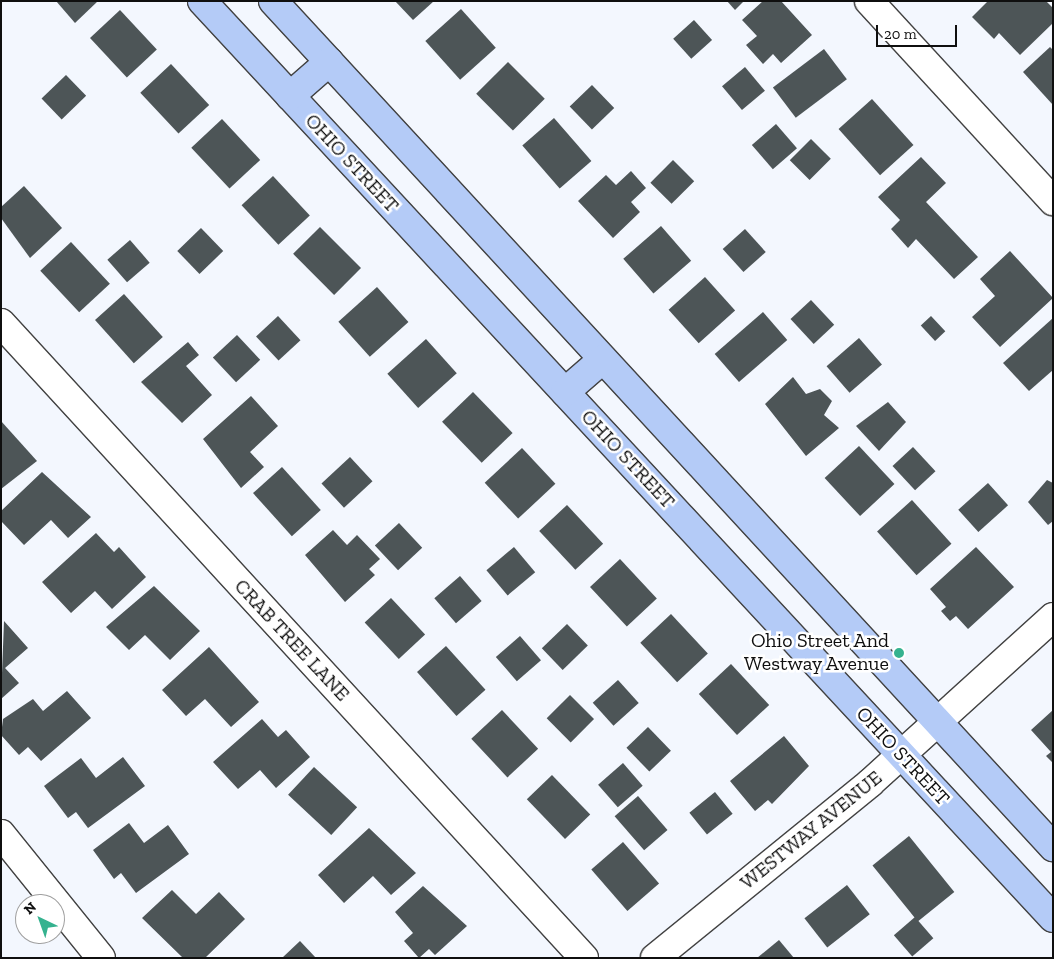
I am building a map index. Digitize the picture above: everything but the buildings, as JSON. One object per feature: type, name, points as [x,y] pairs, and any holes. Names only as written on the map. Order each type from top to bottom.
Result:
[{"type":"street","name":"OHIO STREET","points":[[202,1],[1053,918]]},
{"type":"street","points":[[274,1],[1053,847]]},
{"type":"street","points":[[869,1],[1053,202]]},
{"type":"street","points":[[290,96],[329,62]]},
{"type":"street","name":"CRAB TREE LANE","points":[[1,323],[584,958]]},
{"type":"street","points":[[565,392],[603,359]]},
{"type":"street","name":"WESTWAY AVENUE","points":[[655,958],[902,755],[1053,617]]},
{"type":"street","points":[[1,834],[100,958]]},
{"type":"place","name":"Ohio Street And Westway Avenue","points":[[899,653]]}]
